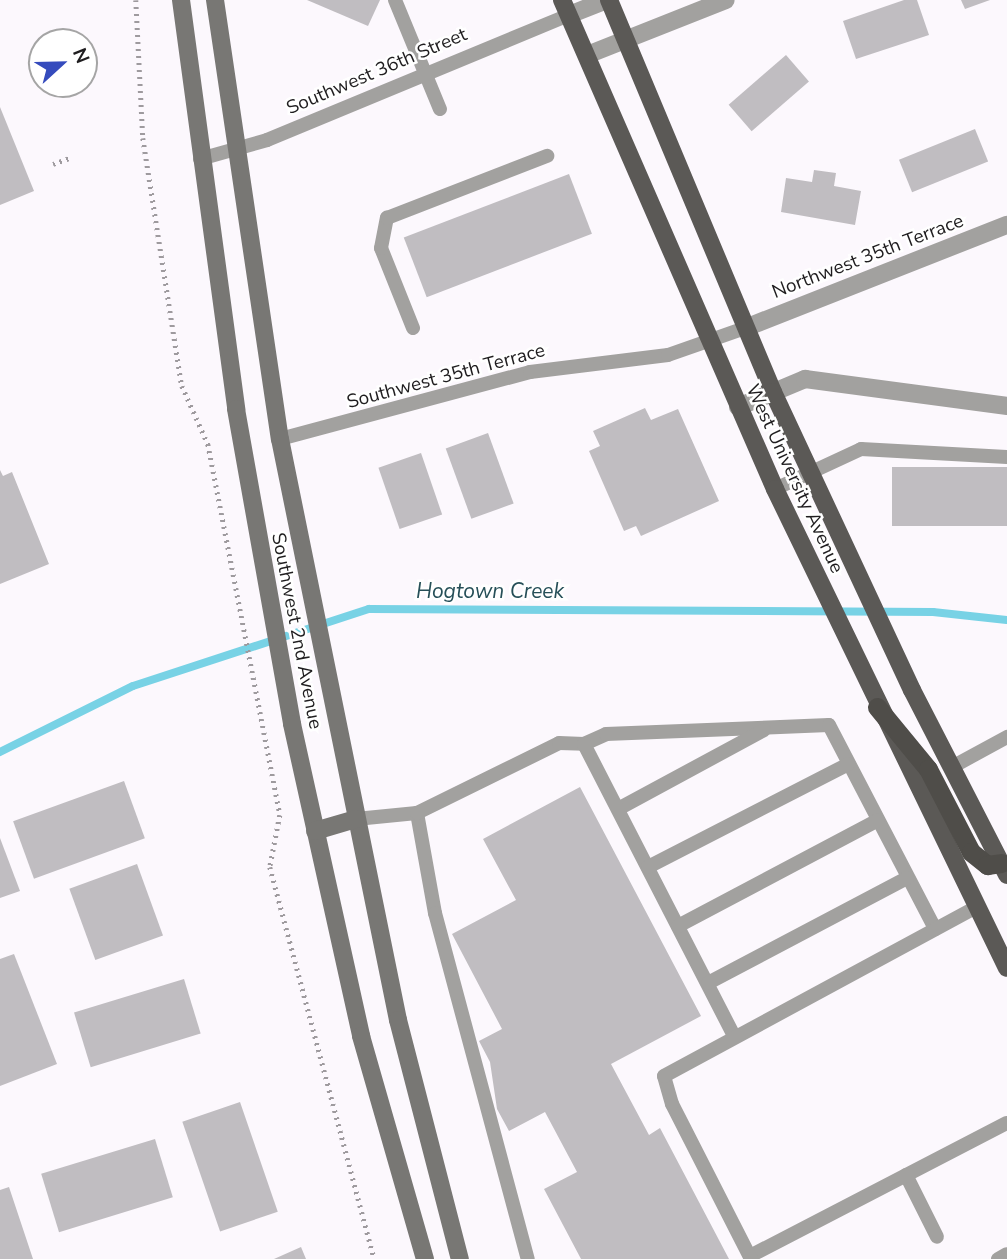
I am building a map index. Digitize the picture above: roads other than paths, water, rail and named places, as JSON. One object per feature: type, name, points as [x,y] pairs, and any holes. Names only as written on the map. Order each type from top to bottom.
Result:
[{"type":"highway","points":[[877,707],[928,769],[971,852],[987,865],[1004,869]]},
{"type":"main road","name":"Southwest 2nd Avenue","points":[[181,0],[200,159],[265,587],[292,724],[361,1036],[425,1259]]},
{"type":"main road","name":"Southwest 2nd Avenue","points":[[215,0],[280,439],[309,576],[334,717],[427,1143],[460,1259]]},
{"type":"main road","name":"West University Avenue","points":[[608,0],[773,392],[912,690],[1004,869]]},
{"type":"main road","name":"West University Avenue","points":[[566,8],[708,341],[801,547],[1007,968]]},
{"type":"main road","points":[[315,831],[356,819]]},
{"type":"street","points":[[566,8],[608,0]]},
{"type":"street","points":[[587,55],[726,0]]},
{"type":"street","name":"Northwest 35th Terrace","points":[[745,328],[1007,225]]},
{"type":"street","points":[[737,407],[804,379],[1007,406]]},
{"type":"lane","points":[[395,0],[440,109]]},
{"type":"lane","name":"Southwest 36th Street","points":[[200,159],[426,75],[566,8]]},
{"type":"lane","points":[[413,328],[381,248],[387,218],[547,156]]},
{"type":"lane","name":"Southwest 35th Terrace","points":[[280,439],[530,372],[668,355],[745,328]]},
{"type":"lane","points":[[775,489],[861,449],[1007,457]]},
{"type":"lane","points":[[356,819],[417,813],[559,743],[584,744],[606,734],[829,725],[934,929]]},
{"type":"lane","points":[[618,809],[768,727]]},
{"type":"lane","points":[[952,768],[1007,737]]},
{"type":"lane","points":[[584,744],[734,1036]]},
{"type":"lane","points":[[648,867],[848,764]]},
{"type":"lane","points":[[417,813],[435,914],[528,1259]]},
{"type":"lane","points":[[678,926],[877,820]]},
{"type":"lane","points":[[708,983],[907,878]]},
{"type":"lane","points":[[976,907],[664,1076],[672,1104],[750,1257],[1007,1123]]},
{"type":"lane","points":[[906,1175],[937,1237]]},
{"type":"lane","points":[[998,1259],[1007,1254]]},
{"type":"waterway","name":"Hogtown Creek","points":[[0,752],[133,686],[369,609],[933,612],[1007,620]]}]
